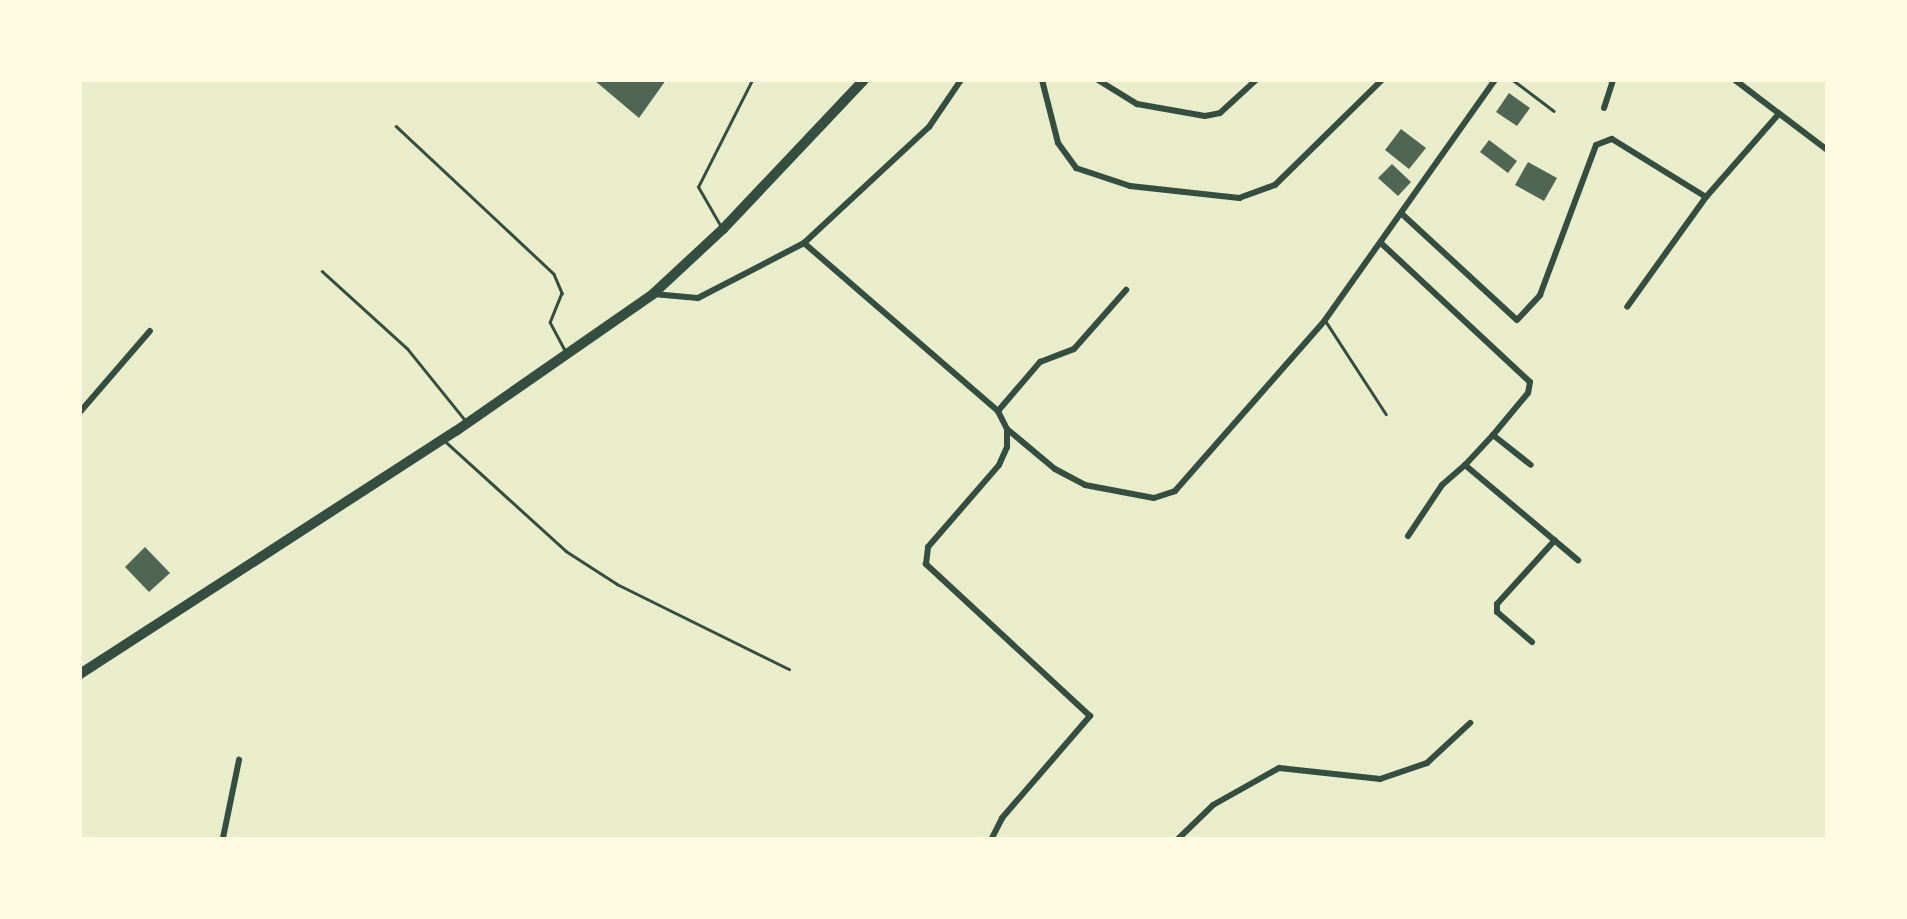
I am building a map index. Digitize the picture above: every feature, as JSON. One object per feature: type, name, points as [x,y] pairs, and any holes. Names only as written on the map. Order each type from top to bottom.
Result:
[{"type":"main road","points":[[80,674],[468,424],[653,294],[723,229],[864,80]]},
{"type":"street","points":[[653,294],[698,298],[804,243],[929,127],[961,80]]},
{"type":"street","points":[[1042,80],[1058,142],[1076,168],[1130,186],[1239,198],[1275,185],[1382,80]]},
{"type":"street","points":[[1098,80],[1137,104],[1205,116],[1220,113],[1255,80]]},
{"type":"street","points":[[804,243],[998,411],[1007,429],[1055,468],[1085,485],[1164,497],[1175,491],[1325,320],[1382,244],[1495,80]]},
{"type":"street","points":[[1604,108],[1613,80]]},
{"type":"street","points":[[1735,80],[1777,116],[1826,149]]},
{"type":"street","points":[[1627,307],[1706,197],[1777,116]]},
{"type":"street","points":[[1402,214],[1517,320],[1540,295],[1601,140],[1612,139],[1706,197]]},
{"type":"street","points":[[1382,244],[1530,382],[1528,393],[1493,435],[1442,485],[1408,537]]},
{"type":"street","points":[[998,411],[1040,362],[1073,349],[1126,290]]},
{"type":"street","points":[[80,412],[150,331]]},
{"type":"street","points":[[992,838],[1002,818],[1090,716],[926,564],[928,547],[999,465],[1007,447],[1007,429]]},
{"type":"street","points":[[1493,435],[1531,465]]},
{"type":"street","points":[[1465,465],[1578,560]]},
{"type":"street","points":[[1532,642],[1497,612],[1497,604],[1555,540]]},
{"type":"street","points":[[1179,838],[1213,805],[1279,768],[1380,779],[1427,763],[1470,723]]},
{"type":"street","points":[[223,838],[239,760]]},
{"type":"lane","points":[[723,229],[698,187],[752,80]]},
{"type":"lane","points":[[1513,80],[1554,111]]},
{"type":"lane","points":[[396,126],[554,274],[562,293],[550,323],[566,353]]},
{"type":"lane","points":[[322,271],[407,348],[468,424]]},
{"type":"lane","points":[[1325,320],[1386,414]]},
{"type":"lane","points":[[443,439],[566,551],[617,584],[789,669]]},
{"type":"building","points":[[594,80],[666,80],[639,118]]},
{"type":"building","points":[[1509,93],[1530,108],[1517,126],[1496,112]]},
{"type":"building","points":[[1401,129],[1426,148],[1409,169],[1385,150]]},
{"type":"building","points":[[1489,140],[1517,161],[1508,173],[1480,152]]},
{"type":"building","points":[[1528,162],[1557,178],[1544,201],[1515,185]]},
{"type":"building","points":[[1392,164],[1411,182],[1398,196],[1378,178]]},
{"type":"building","points":[[145,547],[170,573],[149,592],[125,567]]}]
